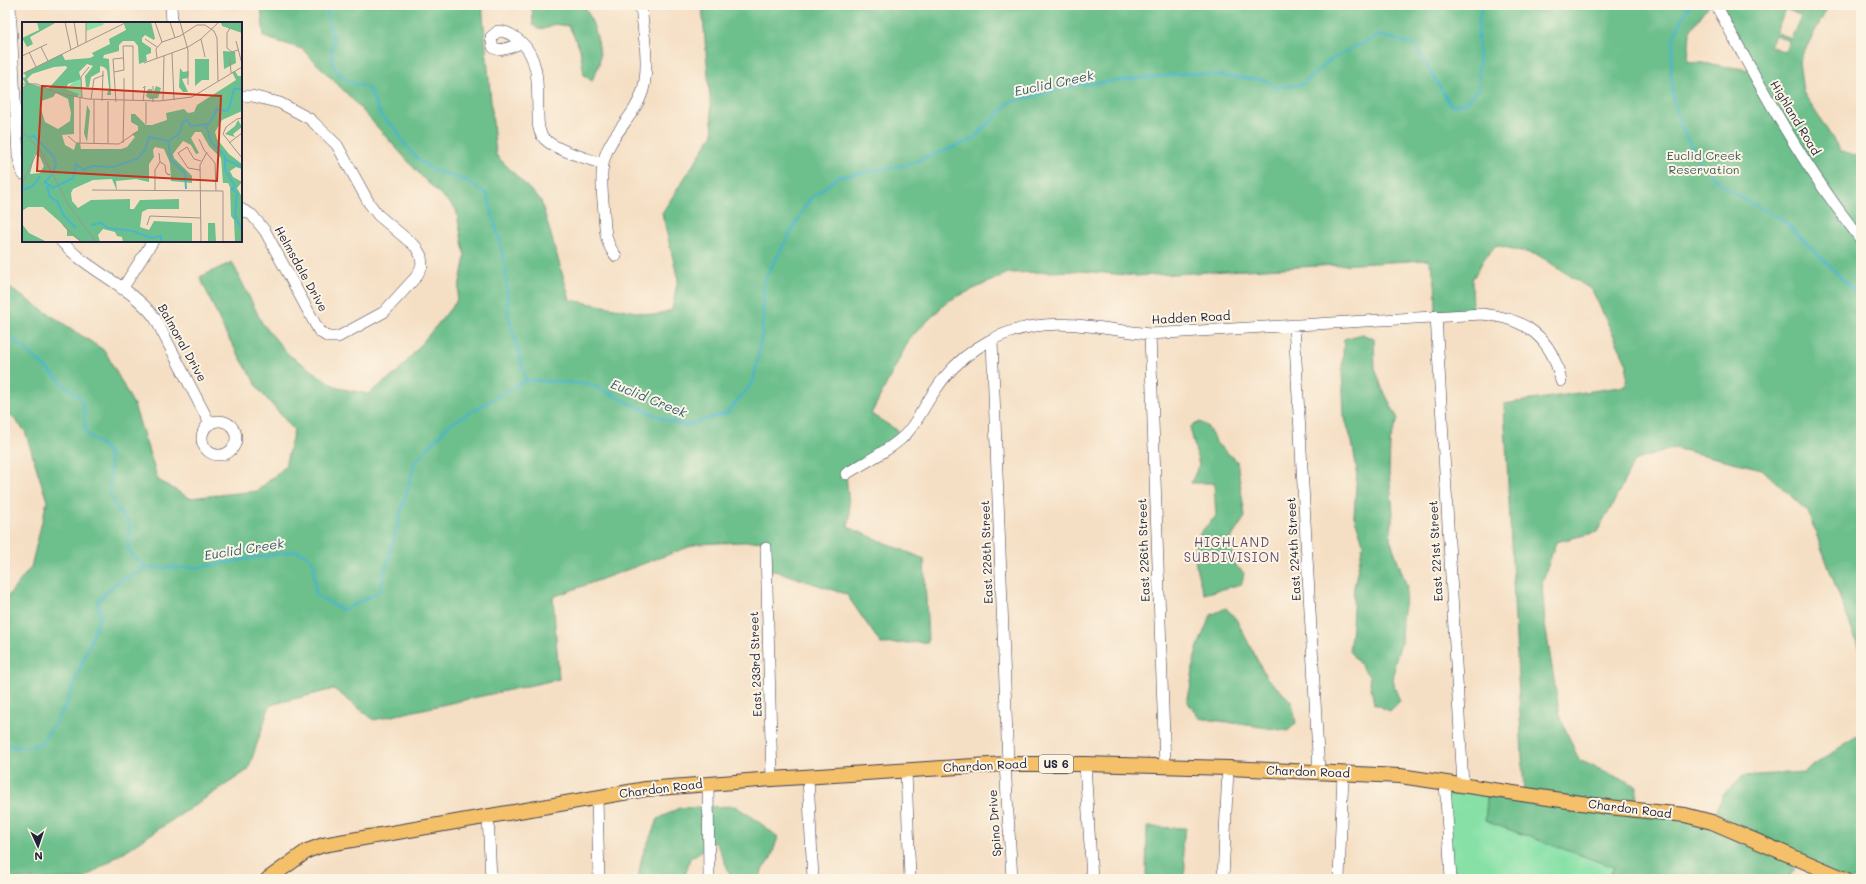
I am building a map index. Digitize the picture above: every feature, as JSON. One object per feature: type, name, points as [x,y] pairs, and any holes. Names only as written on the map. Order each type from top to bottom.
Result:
[{"type":"main road","name":"Chardon Road","points":[[268,879],[307,851],[323,845],[646,789],[808,776],[1006,764],[1085,764],[1228,768],[1394,776],[1445,782],[1608,807],[1697,817],[1845,879]]},
{"type":"street","points":[[10,5],[18,156],[22,170]]},
{"type":"street","points":[[171,5],[172,22]]},
{"type":"street","points":[[616,256],[609,248],[606,238],[602,179],[603,164],[610,145],[634,110],[643,90],[645,67],[641,5]]},
{"type":"street","name":"Highland Road","points":[[1716,5],[1816,180],[1861,239]]},
{"type":"street","points":[[522,43],[532,56],[535,67],[538,125],[541,135],[556,147],[603,164]]},
{"type":"street","name":"Helmsdale Drive","points":[[242,96],[252,96],[280,103],[310,119],[337,145],[369,203],[378,215],[416,247],[421,256],[422,266],[416,276],[384,312],[338,337],[328,337],[319,331],[265,231],[252,215],[242,210]]},
{"type":"street","name":"Balmoral Drive","points":[[62,242],[86,263],[147,306],[155,318],[210,424]]},
{"type":"street","points":[[122,289],[152,242]]},
{"type":"street","name":"Hadden Road","points":[[846,474],[905,435],[915,423],[949,370],[971,351],[1015,330],[1036,325],[1065,324],[1122,332],[1150,334],[1482,314],[1498,316],[1521,324],[1537,334],[1549,348],[1555,360],[1561,381]]},
{"type":"street","name":"East 221st Street","points":[[1436,316],[1463,785]]},
{"type":"street","name":"East 224th Street","points":[[1294,325],[1319,772]]},
{"type":"street","name":"East 226th Street","points":[[1150,334],[1165,766]]},
{"type":"street","name":"East 228th Street","points":[[992,340],[1006,764]]},
{"type":"street","name":"East 233rd Street","points":[[766,548],[772,779]]},
{"type":"street","name":"Spino Drive","points":[[1006,764],[1012,879]]},
{"type":"street","points":[[1085,764],[1092,879]]},
{"type":"street","points":[[1223,879],[1228,768]]},
{"type":"street","points":[[906,771],[910,879]]},
{"type":"street","points":[[1339,879],[1343,773]]},
{"type":"street","points":[[808,776],[813,879]]},
{"type":"street","points":[[1445,782],[1451,879]]},
{"type":"street","points":[[708,783],[709,879]]},
{"type":"street","points":[[597,798],[599,879]]},
{"type":"street","points":[[488,816],[491,879]]},
{"type":"green space","name":"Euclid Creek Reservation","points":[[261,5],[482,5],[496,155],[541,201],[570,300],[654,315],[672,310],[678,279],[662,213],[713,134],[702,5],[1709,5],[1690,31],[1688,61],[1751,70],[1716,5],[1790,5],[1790,7],[1803,13],[1807,5],[1829,5],[1799,61],[1803,92],[1840,150],[1861,158],[1861,654],[1808,512],[1762,469],[1674,448],[1634,461],[1612,506],[1597,532],[1556,542],[1542,583],[1545,624],[1560,717],[1579,760],[1637,786],[1636,810],[1712,822],[1723,795],[1743,776],[1804,772],[1861,733],[1861,879],[1845,879],[1800,860],[1788,879],[1609,879],[1614,867],[1485,821],[1488,789],[1524,794],[1504,404],[1626,386],[1627,364],[1592,290],[1538,255],[1496,245],[1484,259],[1472,280],[1473,314],[1436,316],[1435,280],[1428,260],[1136,276],[1082,271],[1008,273],[948,301],[910,338],[871,414],[905,435],[846,474],[850,516],[848,527],[924,559],[928,642],[881,644],[846,594],[766,568],[766,541],[697,544],[553,597],[559,679],[374,720],[334,689],[270,705],[248,770],[83,879],[5,879],[5,600],[31,567],[47,501],[25,431],[5,409],[5,281],[11,289],[105,351],[134,405],[158,480],[189,498],[257,491],[285,467],[294,430],[260,391],[225,332],[200,277],[232,262],[262,323],[289,355],[338,388],[368,394],[398,372],[456,302],[465,257],[456,209],[424,179],[353,100],[302,49],[264,37]],"holes":[[[1786,9],[1801,16],[1791,39],[1776,32]],[[1775,35],[1789,41],[1785,52],[1770,46]]]},
{"type":"green space","points":[[532,5],[583,5],[590,17],[596,33],[600,58],[598,68],[592,81],[584,75],[580,49],[569,26],[554,24],[548,28],[538,29],[533,25]]},
{"type":"green space","points":[[1362,334],[1374,339],[1375,368],[1382,388],[1398,419],[1390,442],[1389,472],[1393,512],[1390,539],[1407,587],[1402,618],[1401,644],[1395,661],[1393,684],[1400,701],[1390,711],[1374,704],[1369,676],[1349,651],[1354,587],[1363,543],[1354,516],[1357,470],[1352,442],[1344,415],[1342,371],[1344,339]]},
{"type":"green space","points":[[1200,422],[1207,426],[1217,444],[1237,461],[1245,517],[1229,541],[1236,566],[1244,573],[1242,584],[1204,594],[1197,573],[1195,556],[1196,541],[1203,530],[1216,516],[1214,483],[1191,483],[1199,465],[1190,427]]},
{"type":"green space","points":[[1226,608],[1236,619],[1266,677],[1292,702],[1296,723],[1288,731],[1199,718],[1187,701],[1195,656],[1204,630],[1211,615]]},
{"type":"green space","points":[[1445,782],[1488,789],[1486,821],[1614,867],[1609,879],[1451,879]]},
{"type":"green space","points":[[735,806],[778,837],[771,858],[762,870],[760,879],[729,879],[730,874],[716,842],[690,858],[684,879],[638,879],[642,856],[658,819],[679,808]]},
{"type":"green space","points":[[1147,827],[1186,828],[1182,846],[1185,864],[1184,879],[1146,879]]},
{"type":"waterway","points":[[329,5],[328,19],[333,40],[333,61],[338,73],[342,77],[368,88],[381,116],[396,129],[403,142],[420,161],[432,169],[469,182],[487,194],[503,254],[506,272],[508,313],[526,380]]},
{"type":"waterway","name":"Euclid Creek","points":[[5,744],[15,747],[40,745],[64,709],[101,614],[97,602],[117,582],[146,568],[202,567],[295,551],[307,555],[315,565],[314,573],[316,595],[343,610],[379,592],[415,462],[450,424],[526,380],[590,384],[657,416],[684,426],[727,413],[753,382],[762,336],[764,280],[809,200],[838,177],[906,165],[972,140],[1010,102],[1078,85],[1194,73],[1265,80],[1275,87],[1301,85],[1330,60],[1379,35],[1415,45],[1451,106],[1467,102],[1479,88],[1478,24],[1482,5]]},
{"type":"waterway","name":"Euclid Creek","points":[[1691,5],[1686,11],[1674,37],[1671,72],[1673,97],[1679,122],[1698,160],[1723,186],[1783,220],[1861,297]]},
{"type":"waterway","points":[[5,331],[65,386],[79,396],[82,401],[85,414],[85,432],[104,447],[109,454],[110,494],[118,511],[128,521],[130,531],[128,541],[129,552],[146,568]]},
{"type":"district","name":"HIGHLAND SUBDIVISION","points":[[1232,550]]}]
